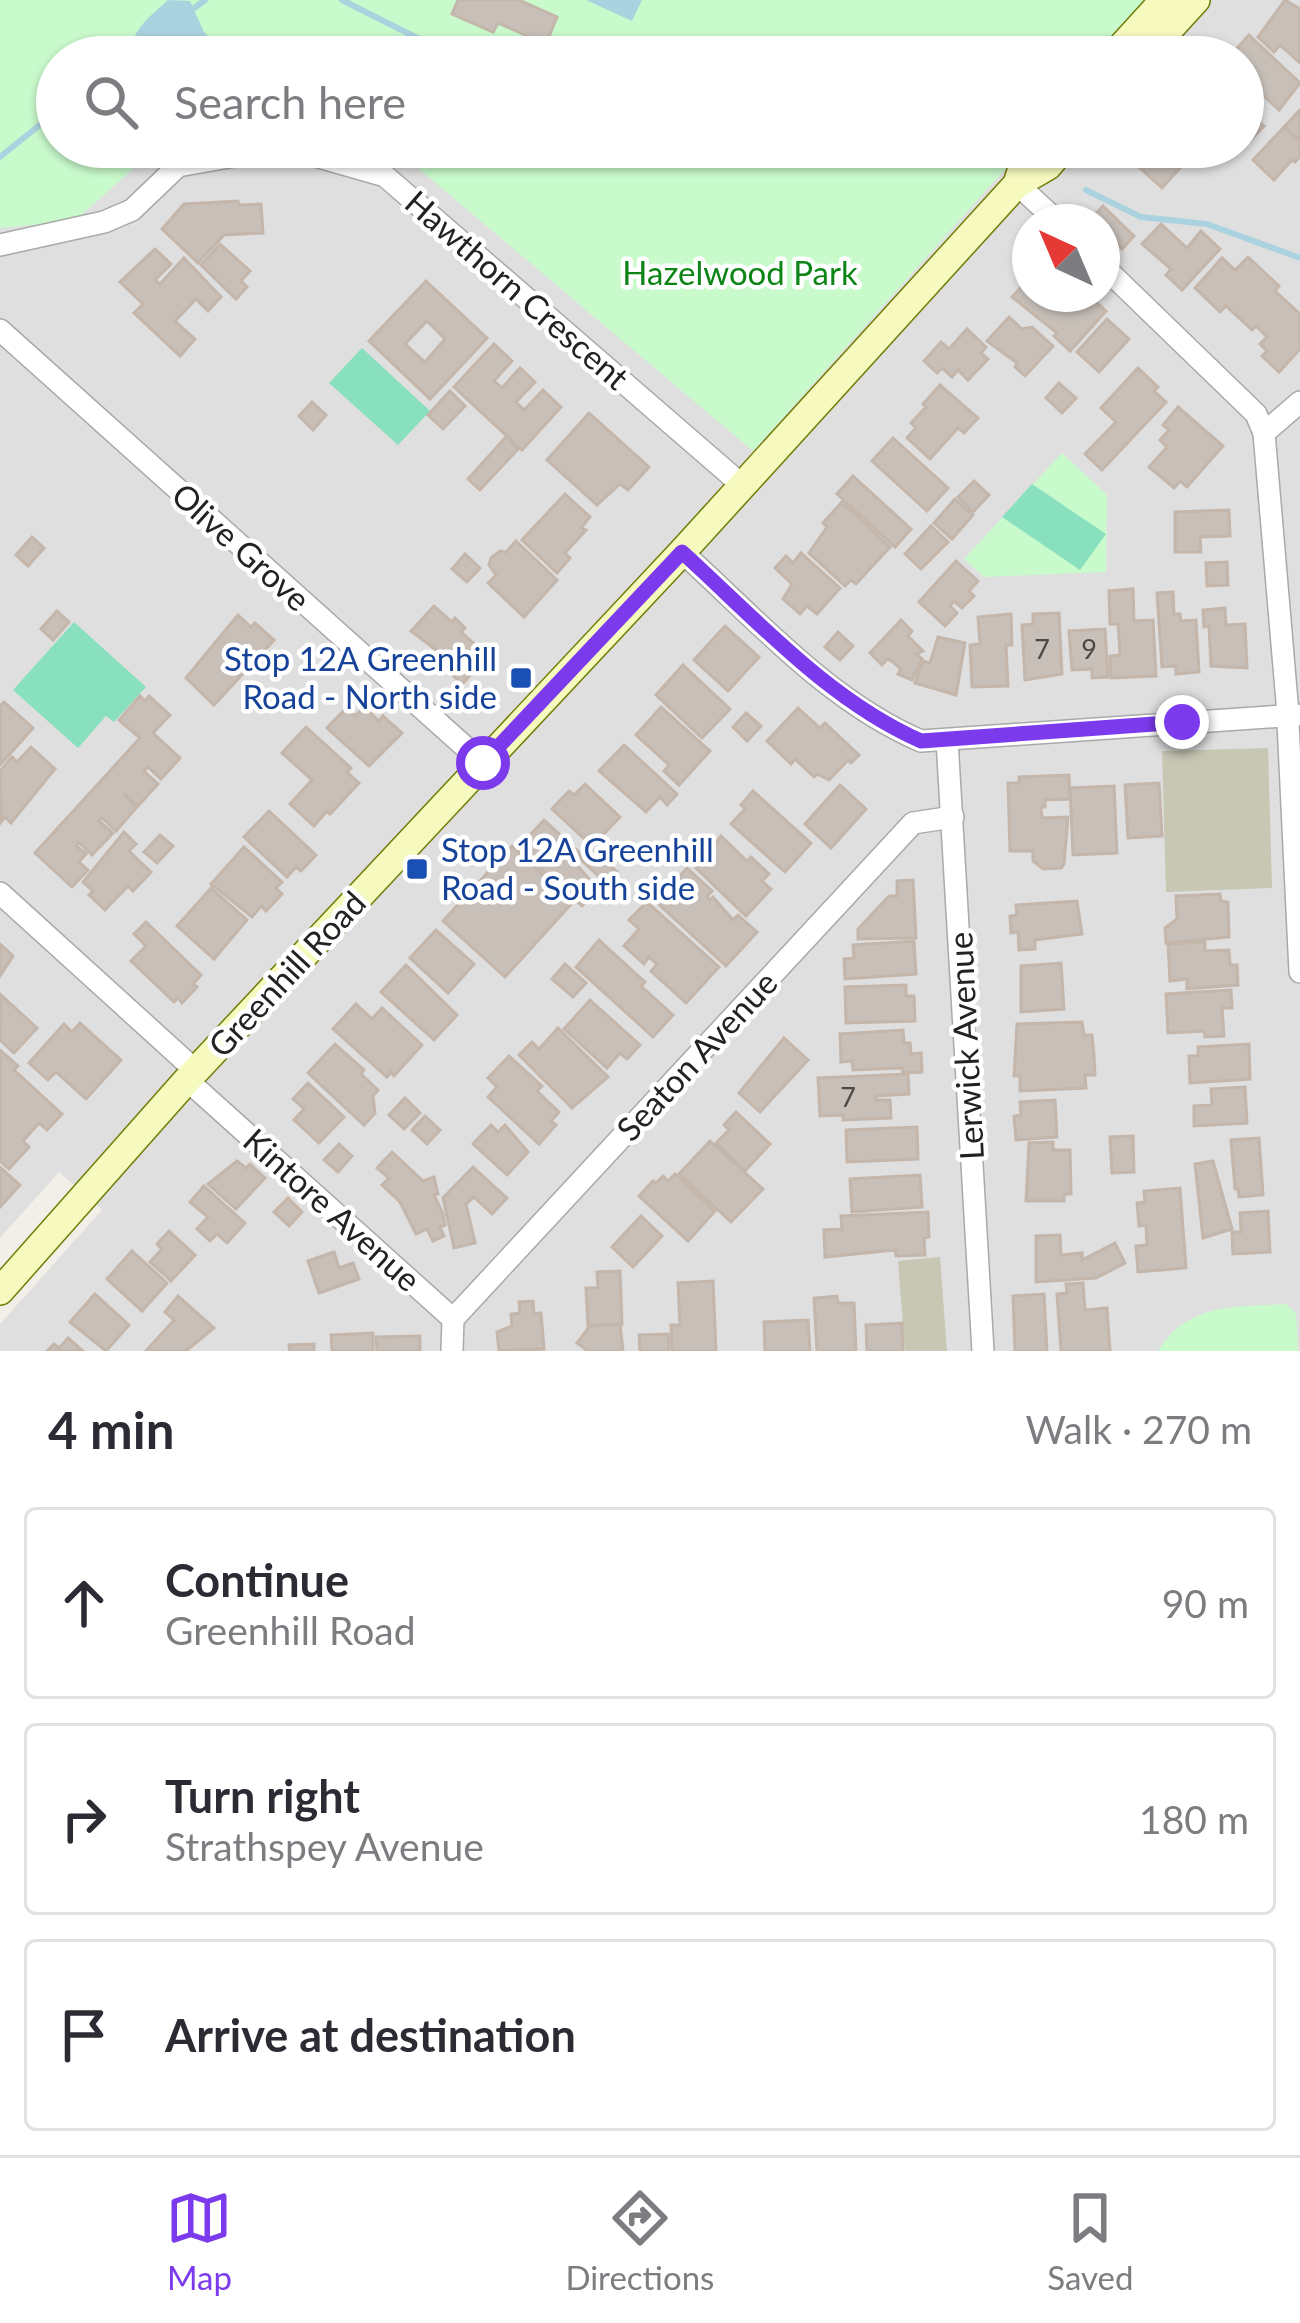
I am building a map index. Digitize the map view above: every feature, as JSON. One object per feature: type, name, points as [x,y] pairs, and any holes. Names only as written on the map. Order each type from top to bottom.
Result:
[{"type":"main road","points":[[1131,36],[1164,0]]},
{"type":"main road","points":[[1163,36],[1196,0]]},
{"type":"main road","name":"Greenhill Road","points":[[1017,184],[1022,168]]},
{"type":"main road","name":"Greenhill Road","points":[[0,1291],[192,1076],[682,552],[1017,184],[1045,168]]},
{"type":"street","name":"Hawthorn Crescent","points":[[0,245],[104,222],[132,210],[176,168]]},
{"type":"street","name":"Hawthorn Crescent","points":[[358,168],[386,176],[742,485]]},
{"type":"street","points":[[1017,184],[1039,204]]},
{"type":"street","points":[[1120,282],[1256,414],[1264,433],[1294,715],[1300,972]]},
{"type":"street","name":"Olive Grove","points":[[0,330],[483,763]]},
{"type":"street","points":[[1264,433],[1300,402]]},
{"type":"street","points":[[682,552],[851,702],[881,724],[921,741],[1294,715]]},
{"type":"street","name":"Lerwick Avenue","points":[[947,740],[983,1351]]},
{"type":"street","name":"Seaton Avenue","points":[[453,1319],[913,823],[952,817]]},
{"type":"street","name":"Kintore Avenue","points":[[0,892],[453,1319]]},
{"type":"street","points":[[452,1351],[453,1319]]},
{"type":"shaded area","points":[[0,0],[1300,0],[1300,1351],[0,1351],[0,1324],[102,1210],[59,1172],[0,1238]]},
{"type":"shaded area","points":[[1268,748],[1272,888],[1166,892],[1162,751]]},
{"type":"shaded area","points":[[940,1257],[947,1351],[905,1351],[898,1261]]},
{"type":"green space","points":[[0,0],[1157,0],[1125,36],[36,36],[36,168],[134,168],[75,221],[0,228]]},
{"type":"green space","name":"Hazelwood Park","points":[[418,168],[1006,168],[753,451]]},
{"type":"green space","points":[[362,348],[430,411],[398,445],[329,383]]},
{"type":"green space","points":[[1062,453],[1107,495],[1106,572],[984,577],[964,559]]},
{"type":"green space","points":[[1032,484],[1106,534],[1080,570],[1002,517]]},
{"type":"green space","points":[[74,622],[146,687],[114,722],[106,716],[78,748],[13,690]]},
{"type":"green space","points":[[1286,1304],[1296,1313],[1298,1351],[1158,1351],[1169,1335],[1198,1316]]},
{"type":"water","points":[[168,0],[190,1],[208,36],[136,36]]},
{"type":"water","points":[[586,0],[642,0],[632,21]]},
{"type":"building","points":[[458,0],[519,0],[557,17],[549,36],[528,36],[498,23],[493,32],[452,14]]},
{"type":"building","points":[[1285,0],[1300,9],[1300,63],[1280,45],[1274,52],[1264,36],[1259,36]]},
{"type":"building","points":[[1264,49],[1300,83],[1279,110],[1264,96]]},
{"type":"building","points":[[1300,110],[1300,141],[1284,127]]},
{"type":"building","points":[[1284,127],[1300,141],[1300,157],[1274,180],[1261,168],[1264,148]]},
{"type":"building","points":[[1140,168],[1180,168],[1162,188]]},
{"type":"building","points":[[238,201],[239,205],[261,204],[263,233],[224,235],[198,263],[162,229],[184,204]]},
{"type":"building","points":[[1120,222],[1134,236],[1120,247]]},
{"type":"building","points":[[1161,224],[1187,248],[1201,231],[1220,249],[1182,290],[1166,275],[1171,269],[1142,244]]},
{"type":"building","points":[[220,244],[250,271],[241,281],[247,287],[236,299],[201,265]]},
{"type":"building","points":[[155,249],[171,264],[155,280],[160,284],[184,258],[221,297],[208,311],[196,299],[175,321],[195,339],[180,356],[134,313],[143,304],[120,282]]},
{"type":"building","points":[[1248,257],[1300,314],[1300,349],[1279,372],[1262,356],[1267,351],[1260,344],[1267,337],[1256,326],[1252,330],[1226,306],[1220,312],[1195,288],[1222,258],[1235,270]]},
{"type":"building","points":[[426,281],[487,338],[430,399],[369,341]],"holes":[[[427,321],[445,339],[425,362],[405,344]]]},
{"type":"building","points":[[1031,312],[1105,312],[1070,351],[1054,336],[1057,333]]},
{"type":"building","points":[[1009,317],[1022,329],[1032,327],[1053,346],[1025,376],[1015,367],[1017,363],[987,341]]},
{"type":"building","points":[[1107,319],[1129,339],[1099,372],[1077,352]]},
{"type":"building","points":[[967,329],[986,347],[981,353],[988,359],[968,380],[958,370],[952,377],[942,368],[937,373],[924,361],[941,342],[949,349]]},
{"type":"building","points":[[494,344],[512,361],[494,381],[502,388],[520,368],[535,382],[516,402],[524,410],[543,390],[561,407],[522,450],[454,387]]},
{"type":"building","points":[[1138,368],[1166,402],[1102,470],[1085,454],[1116,422],[1101,408]]},
{"type":"building","points":[[1059,383],[1076,398],[1062,413],[1046,398]]},
{"type":"building","points":[[940,385],[978,418],[964,433],[958,428],[930,459],[907,438],[916,428],[911,423]]},
{"type":"building","points":[[450,391],[465,406],[443,429],[428,415]]},
{"type":"building","points":[[312,402],[326,415],[313,430],[299,416]]},
{"type":"building","points":[[1178,407],[1223,446],[1187,487],[1180,481],[1174,488],[1149,467],[1167,447],[1160,440],[1169,430],[1163,425]]},
{"type":"building","points":[[589,413],[649,467],[628,490],[620,484],[597,505],[547,460]]},
{"type":"building","points":[[506,437],[518,449],[480,490],[468,479]]},
{"type":"building","points":[[893,438],[948,488],[927,511],[872,461]]},
{"type":"building","points":[[853,476],[911,529],[895,547],[837,494]]},
{"type":"building","points":[[974,481],[989,495],[973,512],[958,497]]},
{"type":"building","points":[[565,494],[590,517],[557,573],[522,540]]},
{"type":"building","points":[[955,499],[973,515],[952,539],[934,523]]},
{"type":"building","points":[[842,502],[890,547],[856,584],[851,580],[845,586],[809,553],[827,527],[823,523]]},
{"type":"building","points":[[1229,510],[1230,536],[1200,537],[1201,552],[1175,552],[1175,512]]},
{"type":"building","points":[[931,526],[948,542],[921,569],[905,554]]},
{"type":"building","points":[[32,537],[44,548],[28,566],[16,555]]},
{"type":"building","points":[[516,541],[557,580],[524,617],[488,583],[496,575],[489,565],[491,558]]},
{"type":"building","points":[[801,553],[840,588],[817,614],[807,606],[800,614],[783,599],[792,584],[775,568],[786,556],[793,563]]},
{"type":"building","points":[[465,554],[480,568],[467,582],[452,569]]},
{"type":"building","points":[[956,561],[978,581],[969,591],[974,596],[962,608],[954,601],[950,606],[957,613],[945,626],[919,602]]},
{"type":"building","points":[[1227,562],[1228,585],[1207,586],[1206,563]]},
{"type":"building","points":[[1133,589],[1134,621],[1153,620],[1156,676],[1111,678],[1110,656],[1120,655],[1118,624],[1110,624],[1109,591]]},
{"type":"building","points":[[1173,592],[1174,614],[1180,614],[1181,621],[1196,620],[1199,672],[1176,674],[1176,666],[1162,667],[1157,593]]},
{"type":"building","points":[[434,606],[452,622],[455,618],[465,628],[461,632],[488,656],[462,684],[442,665],[448,659],[411,631]]},
{"type":"building","points":[[1225,608],[1226,625],[1245,624],[1247,668],[1211,666],[1209,626],[1204,627],[1203,610]]},
{"type":"building","points":[[57,611],[69,622],[53,640],[41,629]]},
{"type":"building","points":[[1059,613],[1062,674],[1025,680],[1022,625],[1033,624],[1033,614]]},
{"type":"building","points":[[1011,614],[1012,645],[1006,645],[1008,686],[972,687],[970,645],[980,644],[978,617]]},
{"type":"building","points":[[238,615],[274,640],[214,705],[186,678]]},
{"type":"building","points":[[901,620],[923,651],[916,654],[922,659],[912,680],[898,674],[901,669],[893,662],[887,659],[882,665],[870,653]]},
{"type":"building","points":[[725,626],[759,657],[728,691],[694,660]]},
{"type":"building","points":[[1105,629],[1108,677],[1092,678],[1092,669],[1072,670],[1069,631]]},
{"type":"building","points":[[838,632],[853,646],[840,660],[825,647]]},
{"type":"building","points":[[938,637],[965,643],[956,695],[915,683],[923,661],[930,663]]},
{"type":"building","points":[[683,665],[730,709],[702,738],[656,695]]},
{"type":"building","points":[[140,696],[145,701],[149,696],[170,715],[153,733],[180,758],[161,779],[148,767],[144,771],[158,784],[138,806],[124,794],[136,808],[116,831],[102,818],[99,821],[113,833],[92,855],[79,843],[76,846],[86,854],[79,862],[88,870],[72,887],[35,853],[140,738],[119,720]]},
{"type":"building","points":[[4,702],[33,728],[0,765],[0,706]]},
{"type":"building","points":[[364,707],[402,733],[369,766],[327,728],[346,708],[355,716]]},
{"type":"building","points":[[661,707],[710,751],[679,785],[664,771],[669,765],[636,735]]},
{"type":"building","points":[[798,708],[820,728],[825,723],[859,755],[829,780],[814,777],[795,759],[791,764],[767,741]]},
{"type":"building","points":[[746,713],[761,726],[747,741],[733,727]]},
{"type":"building","points":[[306,727],[351,768],[347,772],[359,783],[314,826],[290,804],[312,780],[282,753]]},
{"type":"building","points":[[624,745],[677,794],[667,805],[660,797],[646,812],[599,771]]},
{"type":"building","points":[[31,747],[55,769],[11,823],[5,817],[1,822],[0,771],[12,757],[17,762]]},
{"type":"building","points":[[1069,775],[1070,799],[1045,800],[1041,807],[1042,818],[1068,817],[1064,864],[1043,869],[1033,861],[1033,851],[1010,851],[1008,783],[1019,783],[1019,777]]},
{"type":"building","points":[[1159,783],[1162,836],[1128,838],[1125,785]]},
{"type":"building","points":[[585,784],[620,817],[592,846],[552,809],[569,791],[574,795]]},
{"type":"building","points":[[840,785],[866,809],[831,848],[805,824]]},
{"type":"building","points":[[1114,786],[1117,853],[1073,855],[1070,788]]},
{"type":"building","points":[[753,791],[811,843],[785,872],[731,824]]},
{"type":"building","points":[[269,811],[316,855],[301,871],[296,867],[287,877],[244,837]]},
{"type":"building","points":[[544,820],[581,854],[574,862],[598,889],[582,906],[518,848]]},
{"type":"building","points":[[124,832],[136,844],[129,851],[151,872],[133,891],[128,886],[105,910],[83,882]]},
{"type":"building","points":[[160,835],[173,846],[157,863],[144,852]]},
{"type":"building","points":[[721,836],[769,874],[762,881],[771,889],[746,916],[696,868]]},
{"type":"building","points":[[512,846],[573,902],[505,977],[443,921]]},
{"type":"building","points":[[244,847],[282,882],[276,888],[282,894],[266,911],[261,906],[252,917],[211,884]]},
{"type":"building","points":[[589,847],[617,872],[607,884],[579,858]]},
{"type":"building","points":[[687,868],[712,891],[707,896],[710,900],[713,897],[733,920],[738,915],[757,932],[726,966],[656,902]]},
{"type":"building","points":[[913,880],[916,938],[858,939],[858,929],[889,896],[897,896],[897,881]]},
{"type":"building","points":[[211,888],[247,920],[214,959],[177,926]]},
{"type":"building","points":[[1220,894],[1221,901],[1228,902],[1229,937],[1166,943],[1165,928],[1177,919],[1176,896]]},
{"type":"building","points":[[1077,901],[1082,934],[1035,940],[1035,949],[1019,950],[1018,932],[1011,933],[1010,916],[1017,915],[1016,905]]},
{"type":"building","points":[[647,902],[719,967],[686,1003],[651,971],[657,964],[649,957],[644,964],[624,946],[639,929],[629,920]]},
{"type":"building","points":[[146,922],[201,975],[182,1003],[178,998],[174,1002],[131,961],[146,946],[134,934]]},
{"type":"building","points":[[436,930],[474,964],[448,993],[410,958]]},
{"type":"building","points":[[599,940],[673,1015],[653,1037],[576,967]]},
{"type":"building","points":[[914,941],[916,974],[845,979],[844,959],[854,958],[853,945]]},
{"type":"building","points":[[1205,942],[1205,951],[1229,950],[1230,965],[1237,965],[1238,985],[1187,989],[1187,979],[1170,981],[1168,944]]},
{"type":"building","points":[[0,944],[13,956],[0,976]]},
{"type":"building","points":[[1061,963],[1064,1009],[1021,1012],[1021,966]]},
{"type":"building","points":[[565,964],[586,983],[573,997],[552,979]]},
{"type":"building","points":[[406,965],[457,1015],[434,1040],[381,992]]},
{"type":"building","points":[[906,985],[906,996],[914,996],[915,1021],[846,1023],[845,987]]},
{"type":"building","points":[[1231,990],[1232,1008],[1222,1008],[1224,1036],[1205,1037],[1204,1031],[1168,1033],[1166,994]]},
{"type":"building","points":[[1,995],[37,1028],[14,1053],[0,1040]]},
{"type":"building","points":[[590,1000],[640,1045],[627,1059],[620,1053],[607,1068],[564,1029]]},
{"type":"building","points":[[356,1004],[372,1019],[382,1008],[422,1045],[394,1076],[391,1072],[387,1077],[333,1029]]},
{"type":"building","points":[[1082,1022],[1084,1035],[1092,1035],[1094,1055],[1095,1075],[1085,1075],[1086,1088],[1020,1091],[1020,1076],[1014,1076],[1017,1024]]},
{"type":"building","points":[[80,1023],[121,1060],[86,1099],[56,1072],[48,1080],[29,1063],[64,1024],[72,1032]]},
{"type":"building","points":[[558,1028],[608,1077],[572,1108],[519,1055],[532,1042],[539,1049]]},
{"type":"building","points":[[903,1030],[911,1054],[921,1053],[922,1072],[853,1070],[852,1061],[841,1062],[840,1034]]},
{"type":"building","points":[[784,1038],[808,1060],[760,1112],[739,1093]]},
{"type":"building","points":[[335,1044],[378,1090],[373,1096],[375,1113],[364,1125],[308,1073]]},
{"type":"building","points":[[1249,1044],[1250,1079],[1190,1083],[1189,1056],[1198,1056],[1198,1047]]},
{"type":"building","points":[[0,1050],[18,1066],[14,1070],[62,1114],[47,1130],[39,1123],[23,1141],[29,1147],[9,1169],[0,1161]]},
{"type":"building","points":[[509,1056],[542,1086],[537,1091],[559,1112],[551,1121],[556,1125],[539,1144],[488,1097],[497,1087],[488,1078]]},
{"type":"building","points":[[908,1074],[909,1094],[876,1096],[876,1100],[890,1100],[891,1118],[820,1116],[818,1078]]},
{"type":"building","points":[[308,1083],[344,1117],[319,1143],[294,1120],[304,1109],[293,1099]]},
{"type":"building","points":[[1245,1087],[1247,1123],[1194,1126],[1194,1106],[1212,1105],[1211,1089]]},
{"type":"building","points":[[405,1098],[420,1113],[404,1129],[389,1115]]},
{"type":"building","points":[[1055,1100],[1057,1137],[1016,1140],[1014,1116],[1021,1115],[1020,1102]]},
{"type":"building","points":[[736,1112],[770,1144],[745,1171],[716,1143],[729,1130],[724,1125]]},
{"type":"building","points":[[425,1116],[440,1130],[427,1144],[412,1130]]},
{"type":"building","points":[[491,1125],[498,1132],[505,1125],[528,1152],[507,1175],[473,1144]]},
{"type":"building","points":[[917,1127],[918,1159],[847,1162],[846,1130]]},
{"type":"building","points":[[1133,1136],[1134,1172],[1112,1173],[1110,1137]]},
{"type":"building","points":[[1259,1138],[1263,1195],[1239,1197],[1231,1140]]},
{"type":"building","points":[[710,1141],[763,1189],[731,1222],[679,1174]]},
{"type":"building","points":[[1053,1142],[1053,1150],[1070,1150],[1071,1194],[1064,1194],[1064,1201],[1026,1201],[1029,1143]]},
{"type":"building","points":[[339,1144],[352,1156],[338,1172],[324,1160]]},
{"type":"building","points":[[392,1152],[423,1181],[434,1177],[444,1236],[433,1241],[427,1229],[416,1234],[400,1202],[382,1185],[389,1178],[377,1168]]},
{"type":"building","points":[[237,1161],[246,1168],[250,1164],[265,1178],[236,1209],[208,1184]]},
{"type":"building","points":[[1213,1161],[1232,1229],[1203,1238],[1195,1164]]},
{"type":"building","points":[[0,1167],[20,1185],[0,1207]]},
{"type":"building","points":[[473,1167],[507,1198],[492,1214],[474,1197],[466,1204],[475,1243],[454,1248],[443,1198]]},
{"type":"building","points":[[675,1174],[715,1211],[688,1241],[639,1196],[653,1181],[663,1176],[668,1181]]},
{"type":"building","points":[[920,1175],[922,1207],[852,1212],[850,1179]]},
{"type":"building","points":[[204,1186],[245,1223],[227,1243],[217,1234],[210,1241],[197,1229],[208,1217],[190,1202]]},
{"type":"building","points":[[1180,1188],[1186,1268],[1138,1272],[1136,1246],[1147,1245],[1146,1225],[1139,1226],[1137,1203],[1145,1202],[1144,1191]]},
{"type":"building","points":[[288,1198],[302,1212],[289,1226],[274,1212]]},
{"type":"building","points":[[1268,1211],[1270,1252],[1233,1254],[1232,1232],[1241,1232],[1240,1213]]},
{"type":"building","points":[[928,1212],[925,1255],[896,1256],[895,1250],[825,1257],[824,1230],[842,1229],[841,1216]]},
{"type":"building","points":[[641,1216],[662,1236],[633,1267],[612,1247]]},
{"type":"building","points":[[169,1231],[195,1255],[171,1281],[150,1262]]},
{"type":"building","points":[[1060,1235],[1061,1255],[1082,1253],[1082,1260],[1115,1243],[1125,1263],[1096,1278],[1036,1282],[1036,1236]]},
{"type":"building","points":[[132,1251],[167,1283],[142,1311],[107,1279]]},
{"type":"building","points":[[334,1252],[339,1268],[353,1263],[359,1279],[319,1293],[308,1261]]},
{"type":"building","points":[[620,1271],[622,1324],[588,1326],[586,1288],[598,1288],[597,1272]]},
{"type":"building","points":[[713,1281],[716,1351],[672,1351],[671,1325],[680,1325],[678,1283]]},
{"type":"building","points":[[1083,1283],[1085,1310],[1107,1308],[1110,1351],[1061,1351],[1057,1294],[1067,1293],[1066,1284]]},
{"type":"building","points":[[95,1294],[129,1325],[106,1351],[70,1322]]},
{"type":"building","points":[[1044,1294],[1047,1351],[1015,1351],[1013,1296]]},
{"type":"building","points":[[178,1296],[214,1328],[186,1351],[146,1351],[174,1320],[165,1312]]},
{"type":"building","points":[[837,1296],[838,1303],[854,1303],[856,1351],[817,1351],[814,1298]]},
{"type":"building","points":[[533,1301],[534,1314],[541,1313],[544,1349],[499,1351],[497,1332],[512,1326],[511,1314],[520,1313],[519,1302]]},
{"type":"building","points":[[808,1320],[810,1351],[765,1351],[764,1322]]},
{"type":"building","points":[[902,1323],[903,1351],[867,1351],[866,1325]]},
{"type":"building","points":[[620,1324],[623,1351],[588,1351],[577,1343],[590,1326]]},
{"type":"building","points":[[373,1333],[373,1351],[332,1351],[331,1335]]},
{"type":"building","points":[[668,1334],[669,1351],[640,1351],[639,1335]]},
{"type":"building","points":[[420,1336],[420,1351],[377,1351],[376,1337]]},
{"type":"building","points":[[68,1338],[83,1351],[47,1351],[54,1344],[59,1348]]},
{"type":"building","points":[[314,1344],[314,1351],[290,1351],[289,1345]]},
{"type":"waterway","points":[[189,12],[205,0]]},
{"type":"waterway","points":[[342,0],[413,36]]},
{"type":"waterway","points":[[0,157],[36,128]]},
{"type":"waterway","points":[[1086,190],[1141,217],[1207,224],[1300,258]]},
{"type":"place","name":"Stop 12A Greenhill Road - North side","points":[[521,678]]},
{"type":"place","name":"Stop 12A Greenhill Road - South side","points":[[417,869]]},
{"type":"route","points":[[483,763],[682,552],[836,692],[881,724],[921,741],[1182,722]]}]
